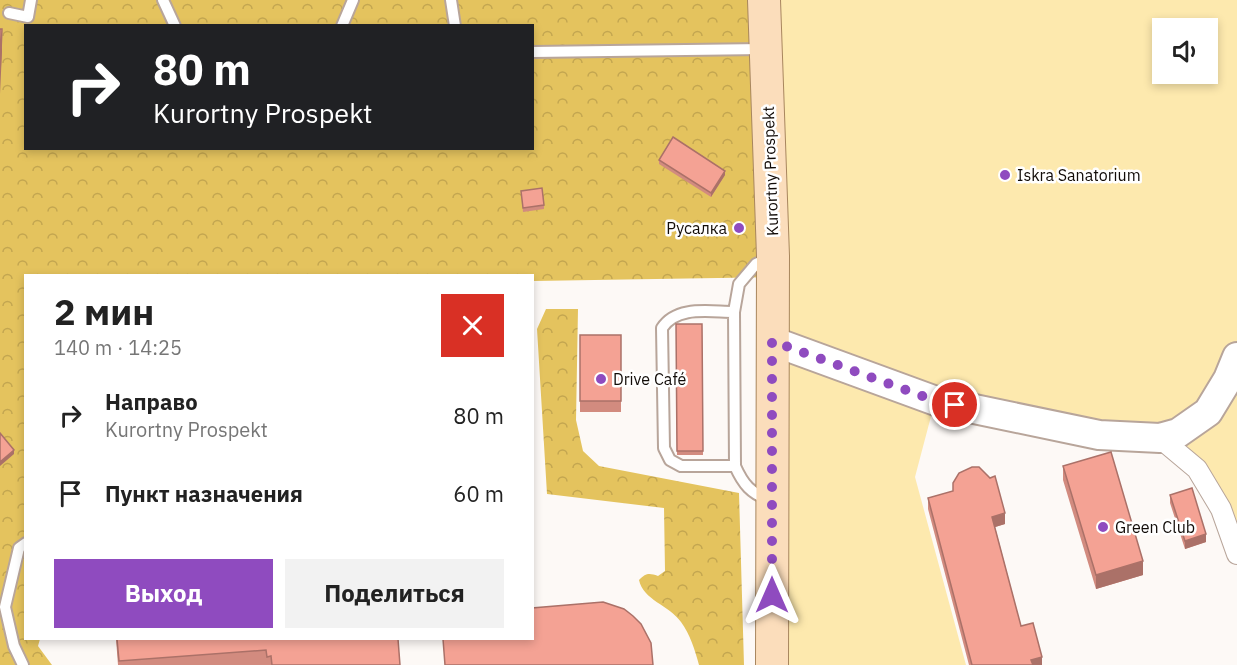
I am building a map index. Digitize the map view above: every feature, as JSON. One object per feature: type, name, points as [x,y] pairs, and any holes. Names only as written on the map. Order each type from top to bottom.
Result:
[{"type":"main road","name":"Kurortny Prospekt","points":[[764,0],[773,256],[772,665]]},
{"type":"street","points":[[772,341],[936,401],[1099,435],[1160,438],[1178,433],[1208,411],[1228,379],[1237,357]]},
{"type":"street","points":[[1160,438],[1197,469],[1221,509],[1237,555]]},
{"type":"lane","points":[[9,12],[28,17],[31,0]]},
{"type":"lane","points":[[163,0],[174,24]]},
{"type":"lane","points":[[343,24],[353,0]]},
{"type":"lane","points":[[452,0],[455,24]]},
{"type":"lane","points":[[534,52],[766,49]]},
{"type":"lane","points":[[772,501],[758,496],[742,483],[735,466],[734,312],[739,284],[756,264],[773,256]]},
{"type":"lane","points":[[734,312],[681,312],[668,318],[662,328],[664,448],[670,460],[681,466],[735,466]]},
{"type":"lane","points":[[697,312],[697,324]]},
{"type":"lane","points":[[698,454],[698,466]]},
{"type":"lane","points":[[23,665],[14,646],[5,607],[19,548],[24,544]]},
{"type":"green space","points":[[0,0],[1237,0],[1201,469],[777,277],[534,281],[534,274],[24,274],[24,640],[40,640],[38,646],[52,665],[0,665]]},
{"type":"green space","points":[[546,309],[578,309],[576,420],[583,451],[599,466],[739,493],[744,665],[699,665],[690,637],[681,622],[641,587],[639,580],[644,576],[650,574],[658,576],[665,571],[664,508],[547,494],[537,329]]},
{"type":"shaded area","name":"Iskra Sanatorium","points":[[767,0],[1237,0],[1237,548],[1166,439],[934,405],[915,477],[966,665],[776,665]]},
{"type":"building","points":[[0,29],[2,29],[0,72]]},
{"type":"building","points":[[673,137],[725,171],[711,193],[659,160]]},
{"type":"building","points":[[542,188],[544,205],[523,208],[521,191]]},
{"type":"building","points":[[676,324],[702,324],[703,451],[677,451]]},
{"type":"building","name":"Drive Café","points":[[580,335],[621,335],[621,401],[580,401]]},
{"type":"building","points":[[0,433],[14,450],[0,462]]},
{"type":"building","name":"Green Club","points":[[1111,452],[1143,561],[1096,575],[1063,466]]},
{"type":"building","points":[[972,467],[979,467],[990,478],[995,476],[1005,513],[992,517],[1021,626],[1033,623],[1042,657],[1031,660],[1033,665],[972,665],[928,498],[953,491],[953,483],[959,473]]},
{"type":"building","points":[[1192,488],[1206,534],[1185,541],[1170,495]]},
{"type":"building","points":[[603,602],[624,609],[641,624],[651,643],[653,665],[445,665],[443,640],[534,640],[534,608]]},
{"type":"building","points":[[117,640],[398,640],[400,665],[272,665],[271,656],[267,657],[266,650],[119,661]]},
{"type":"place","name":"Iskra Sanatorium","points":[[1005,175]]},
{"type":"place","name":"Русалка","points":[[739,228]]},
{"type":"place","name":"Drive Café","points":[[601,379]]},
{"type":"place","name":"Green Club","points":[[1103,527]]},
{"type":"route","points":[[772,595],[772,341],[936,401],[955,405]]}]
